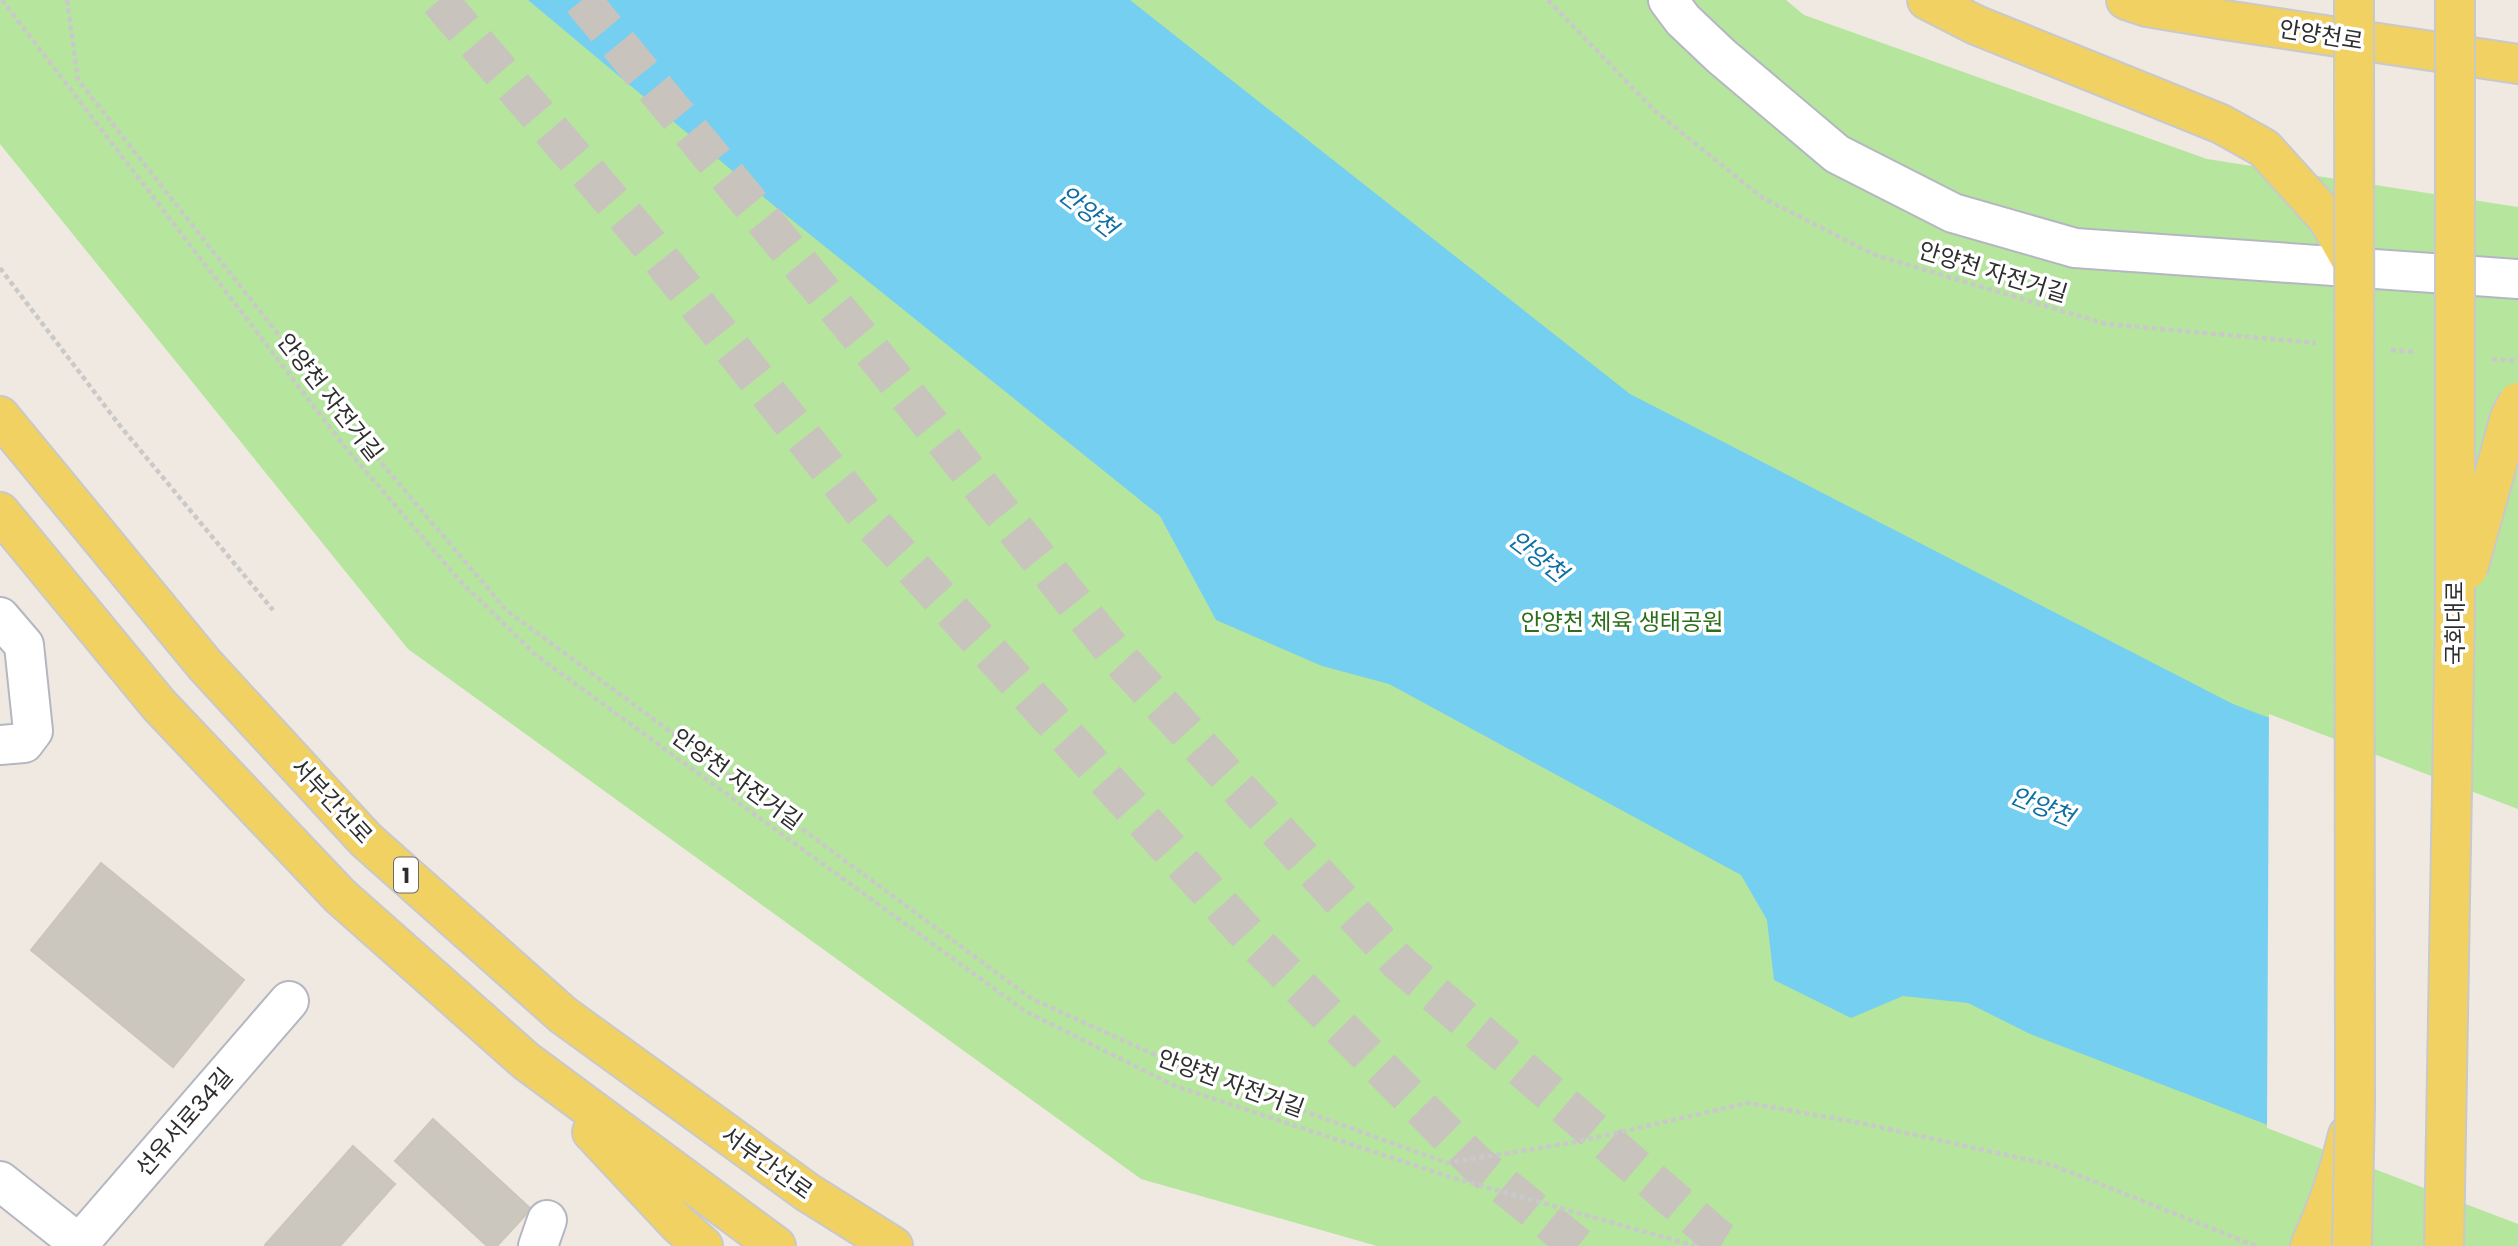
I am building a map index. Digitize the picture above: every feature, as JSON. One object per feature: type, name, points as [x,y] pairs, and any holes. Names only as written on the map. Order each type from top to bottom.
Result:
[{"type":"main road","points":[[1927,0],[1976,25],[2221,124],[2264,148],[2328,219],[2353,264]]},
{"type":"main road","name":"안양천로","points":[[2126,0],[2147,7],[2225,20],[2518,64]]},
{"type":"main road","points":[[2352,1246],[2355,1106],[2354,0]]},
{"type":"main road","name":"국회대로","points":[[2444,1246],[2455,615],[2455,0]]},
{"type":"main road","points":[[2455,615],[2510,417],[2518,402]]},
{"type":"main road","name":"서부간선로","points":[[0,416],[205,665],[366,840],[563,1014],[807,1192],[889,1241]]},
{"type":"main road","points":[[0,512],[159,705],[330,886],[526,1061],[678,1224],[703,1246]]},
{"type":"main road","points":[[526,1061],[776,1246]]},
{"type":"main road","points":[[2310,1246],[2324,1216],[2340,1169],[2355,1106]]},
{"type":"street","points":[[1668,0],[1683,20],[1721,56],[1837,154],[1953,213],[2075,248],[2518,279]]},
{"type":"street","points":[[0,617],[23,645],[33,731],[12,744]]},
{"type":"street","name":"선유서로34길","points":[[0,1181],[79,1245],[289,1001]]},
{"type":"path","name":"안양천 자전거길","points":[[2,0],[345,447],[460,581],[537,656],[1025,1011],[1175,1086],[1447,1176],[1695,1246]]},
{"type":"path","points":[[67,0],[78,80],[356,433],[506,610],[1032,999],[1180,1066],[1447,1163],[1576,1142],[1748,1103],[1861,1123],[2052,1165],[2256,1246]]},
{"type":"path","name":"안양천 자전거길","points":[[1548,0],[1654,110],[1761,197],[1875,255],[2106,324],[2326,344]]},
{"type":"path","points":[[0,268],[121,427],[273,610]]},
{"type":"path","points":[[2381,349],[2422,353]]},
{"type":"path","points":[[2491,359],[2518,361]]},
{"type":"green space","name":"안양천 체육 생태공원","points":[[0,0],[1786,0],[1804,15],[2207,159],[2518,207],[2518,1246],[1377,1246],[1141,1179],[408,649],[0,144]]},
{"type":"water","name":"안양천","points":[[528,0],[1130,0],[1630,394],[2233,704],[2518,813],[2518,1221],[2030,1034],[1968,1003],[1903,996],[1851,1018],[1774,980],[1767,920],[1741,875],[1389,684],[1322,666],[1216,620],[1160,516],[772,204]]},
{"type":"pier","points":[[2269,714],[2518,809],[2518,1224],[2267,1128]]},
{"type":"building","points":[[101,863],[244,980],[173,1067],[31,950]]},
{"type":"building","points":[[433,1119],[531,1209],[497,1246],[487,1246],[395,1161]]},
{"type":"building","points":[[353,1146],[395,1184],[340,1246],[266,1246],[265,1245]]},
{"type":"tunnel","points":[[439,0],[644,238],[871,522],[1249,936],[1476,1163],[1578,1246]]},
{"type":"tunnel","points":[[582,0],[871,350],[1118,657],[1398,962],[1718,1238],[1731,1246]]}]
